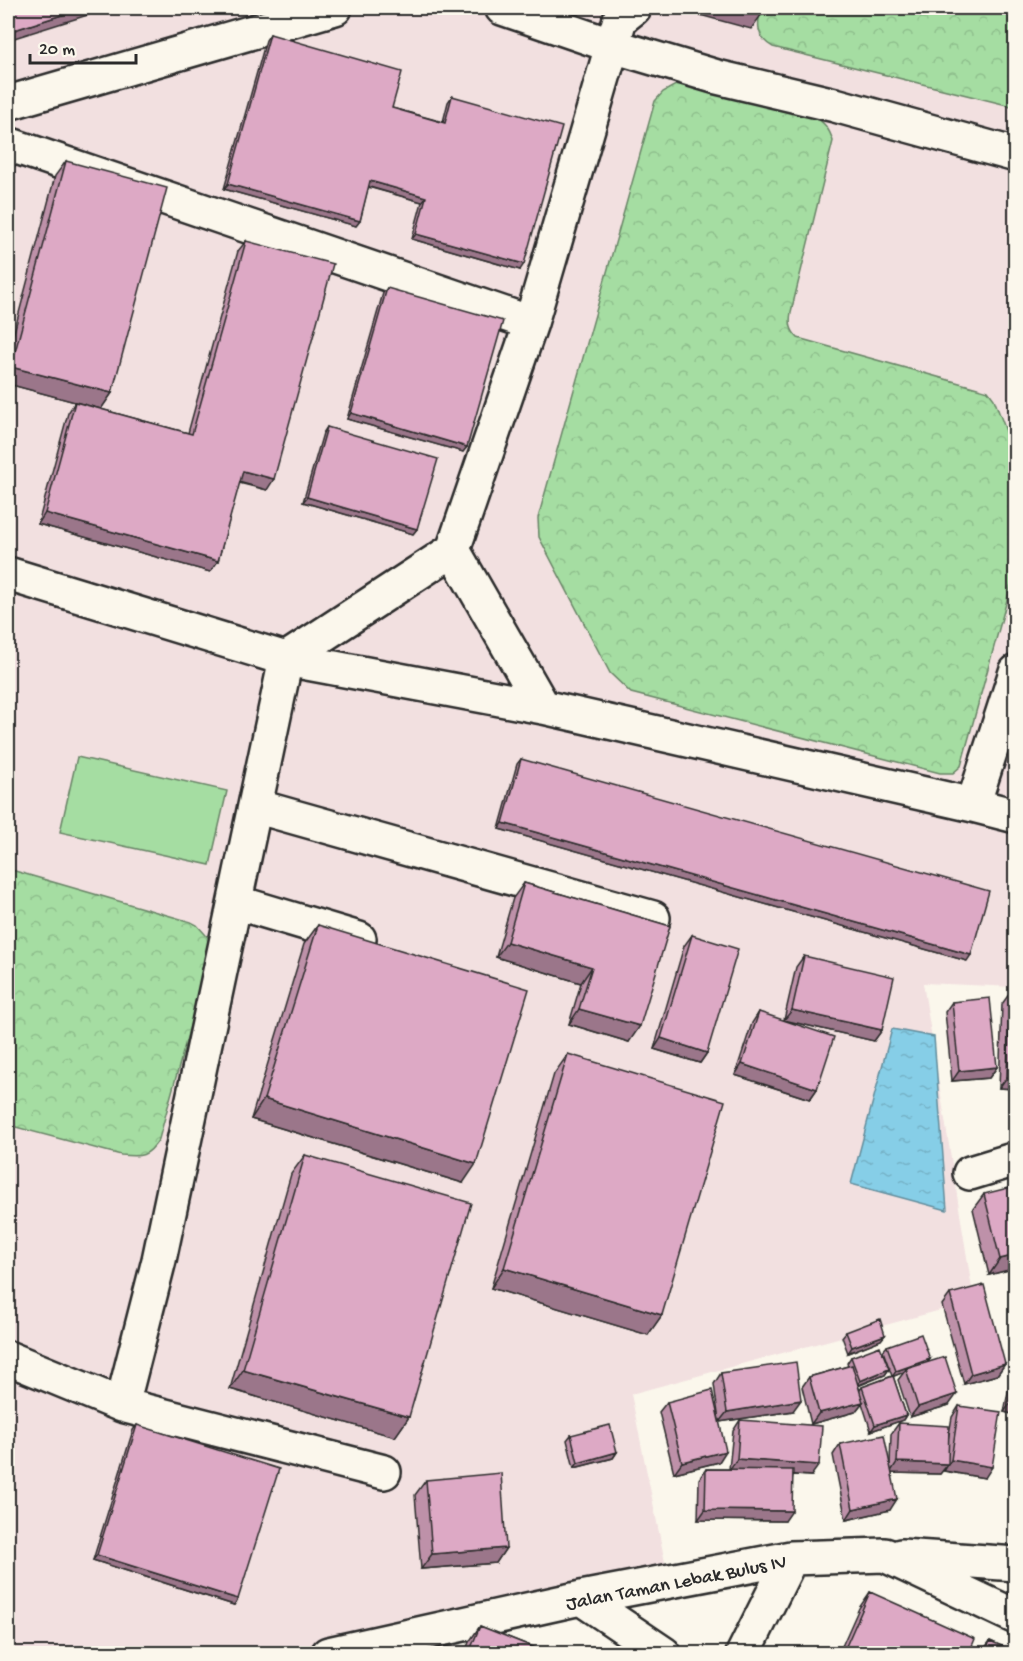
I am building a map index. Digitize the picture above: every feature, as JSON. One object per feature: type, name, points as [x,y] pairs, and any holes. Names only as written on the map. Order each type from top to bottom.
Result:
[{"type":"street","points":[[8,104],[334,8]]},
{"type":"street","points":[[502,8],[619,20],[717,77],[835,105],[1016,155]]},
{"type":"street","points":[[122,1405],[159,1260],[286,659],[453,550],[531,323],[619,20]]},
{"type":"street","points":[[8,144],[531,323]]},
{"type":"street","points":[[453,550],[543,707]]},
{"type":"street","points":[[8,574],[286,659],[543,707],[1016,816]]},
{"type":"street","points":[[973,805],[1016,672]]},
{"type":"street","points":[[255,806],[653,918]]},
{"type":"street","points":[[235,902],[390,948]]},
{"type":"street","points":[[970,1173],[1016,1158]]},
{"type":"street","points":[[8,1358],[122,1405],[384,1472]]},
{"type":"street","points":[[885,1555],[1016,1563]]},
{"type":"street","name":"Jalan Taman Lebak Bulus IV","points":[[328,1653],[406,1644],[581,1598],[791,1558],[885,1555],[1016,1617]]},
{"type":"street","points":[[742,1653],[791,1558]]},
{"type":"street","points":[[581,1598],[664,1653]]},
{"type":"shaded area","points":[[8,8],[1015,8],[1015,987],[923,983],[974,1301],[631,1394],[668,1577],[334,1653],[8,1654]]},
{"type":"green space","points":[[761,8],[1015,8],[1015,107],[773,47],[763,39],[759,30]]},
{"type":"green space","points":[[681,82],[812,115],[830,132],[833,141],[791,312],[791,326],[798,338],[988,391],[994,399],[1015,455],[1015,571],[961,766],[953,773],[940,773],[631,693],[610,673],[539,537],[538,518],[655,101],[663,92]]},
{"type":"green space","points":[[77,757],[227,791],[210,865],[60,832]]},
{"type":"green space","points":[[8,869],[191,922],[197,925],[213,943],[159,1139],[151,1149],[143,1154],[121,1155],[8,1125]]},
{"type":"water","points":[[892,1029],[934,1037],[947,1210],[851,1184]]},
{"type":"building","points":[[8,8],[84,8],[8,32]]},
{"type":"building","points":[[740,8],[764,8],[762,14]]},
{"type":"building","points":[[270,34],[402,72],[392,108],[445,123],[452,96],[562,127],[524,264],[416,234],[426,197],[370,181],[360,221],[228,184]]},
{"type":"building","points":[[66,161],[167,188],[112,393],[11,367]]},
{"type":"building","points":[[246,241],[333,264],[274,479],[243,471],[218,561],[45,513],[75,402],[192,434]]},
{"type":"building","points":[[387,288],[503,321],[467,447],[351,413]]},
{"type":"building","points":[[327,427],[438,459],[417,529],[307,497]]},
{"type":"building","points":[[521,759],[989,891],[971,955],[503,823]]},
{"type":"building","points":[[524,883],[670,926],[640,1026],[579,1009],[592,967],[507,942]]},
{"type":"building","points":[[318,925],[529,989],[476,1164],[264,1099]]},
{"type":"building","points":[[692,935],[738,949],[707,1053],[661,1038]]},
{"type":"building","points":[[804,956],[894,977],[882,1030],[792,1010]]},
{"type":"building","points":[[1010,993],[1016,993],[1016,1078],[1007,1077]]},
{"type":"building","points":[[990,998],[997,1067],[959,1071],[952,1002]]},
{"type":"building","points":[[759,1012],[834,1037],[817,1089],[742,1064]]},
{"type":"building","points":[[568,1054],[725,1101],[662,1315],[504,1268]]},
{"type":"building","points":[[305,1155],[471,1203],[409,1417],[243,1370]]},
{"type":"building","points":[[1016,1186],[1016,1255],[1000,1259],[984,1194]]},
{"type":"building","points":[[984,1285],[1005,1364],[971,1374],[950,1294]]},
{"type":"building","points":[[880,1319],[885,1335],[852,1347],[846,1332]]},
{"type":"building","points":[[921,1334],[930,1359],[896,1371],[887,1346]]},
{"type":"building","points":[[880,1346],[889,1369],[860,1381],[851,1357]]},
{"type":"building","points":[[945,1357],[957,1394],[918,1407],[906,1369]]},
{"type":"building","points":[[796,1362],[801,1400],[727,1412],[721,1373]]},
{"type":"building","points":[[852,1365],[863,1402],[819,1413],[809,1377]]},
{"type":"building","points":[[893,1376],[906,1415],[875,1425],[862,1387]]},
{"type":"building","points":[[712,1390],[726,1451],[682,1462],[667,1402]]},
{"type":"building","points":[[959,1406],[1001,1412],[992,1467],[951,1460]]},
{"type":"building","points":[[740,1420],[822,1426],[819,1465],[737,1459]]},
{"type":"building","points":[[899,1423],[949,1426],[948,1464],[897,1462]]},
{"type":"building","points":[[137,1425],[279,1469],[238,1599],[97,1555]]},
{"type":"building","points":[[610,1425],[617,1452],[578,1463],[571,1435]]},
{"type":"building","points":[[884,1435],[897,1499],[853,1509],[840,1444]]},
{"type":"building","points":[[706,1469],[793,1470],[792,1511],[705,1510]]},
{"type":"building","points":[[501,1473],[506,1548],[432,1554],[426,1480]]},
{"type":"building","points":[[870,1592],[975,1639],[969,1653],[843,1653]]},
{"type":"building","points":[[480,1626],[548,1653],[469,1653]]},
{"type":"building","points":[[990,1641],[1016,1652],[1016,1653],[985,1653]]},
{"type":"building","points":[[582,1649],[594,1653],[580,1653]]}]
